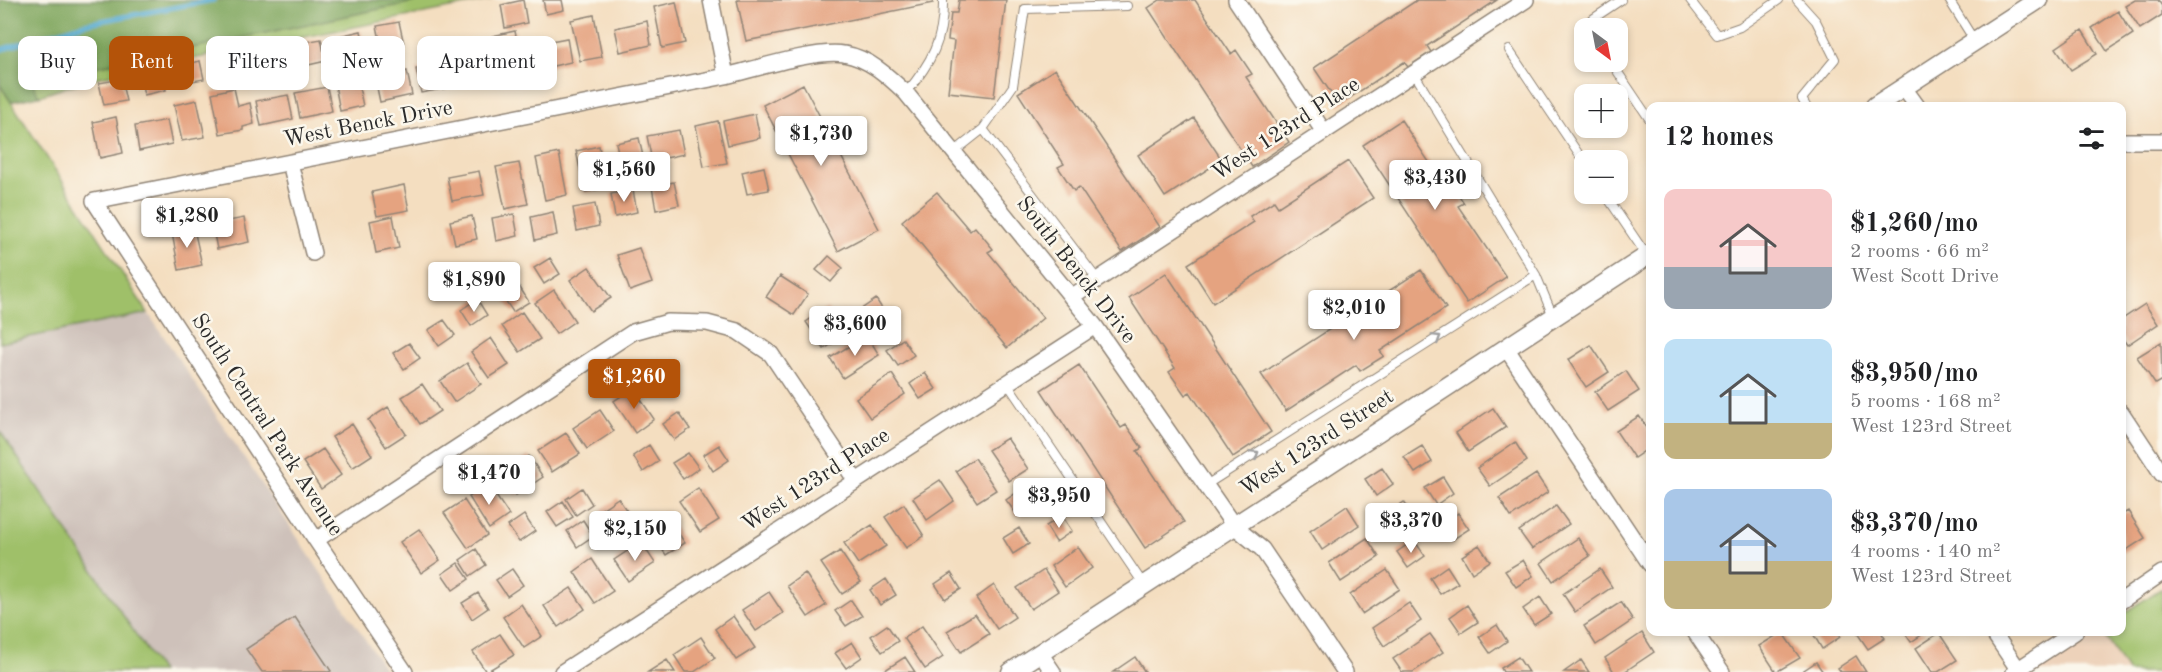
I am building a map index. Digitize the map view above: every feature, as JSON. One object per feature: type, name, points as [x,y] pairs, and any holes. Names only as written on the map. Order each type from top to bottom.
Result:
[{"type":"street","points":[[711,0],[726,76]]},
{"type":"street","points":[[1236,0],[1324,132]]},
{"type":"street","name":"West 123rd Place","points":[[1071,297],[1526,0]]},
{"type":"street","points":[[1881,102],[2038,0]]},
{"type":"street","name":"West Benck Drive","points":[[94,201],[726,76],[824,53],[844,54],[862,59]]},
{"type":"street","name":"South Benck Drive","points":[[862,59],[881,70],[906,93],[1095,326],[1234,526],[1262,549],[1345,672]]},
{"type":"street","points":[[1904,88],[1914,102]]},
{"type":"street","points":[[2126,141],[2162,141]]},
{"type":"street","points":[[290,163],[313,253]]},
{"type":"street","name":"South Central Park Avenue","points":[[94,201],[405,672]]},
{"type":"street","name":"West 123rd Street","points":[[1011,672],[1646,256]]},
{"type":"street","points":[[316,540],[633,332],[668,322],[707,323],[737,331],[771,354],[856,481]]},
{"type":"street","name":"West 123rd Place","points":[[562,672],[1095,326]]},
{"type":"street","points":[[1506,348],[1646,558]]},
{"type":"street","points":[[2126,420],[2162,474]]},
{"type":"street","points":[[2126,598],[2162,573]]},
{"type":"street","points":[[1698,636],[1722,672]]},
{"type":"street","points":[[1995,636],[2016,670],[2068,636]]},
{"type":"street","points":[[1040,653],[1053,672]]},
{"type":"lane","points":[[906,93],[924,70],[938,46],[943,0]]},
{"type":"lane","points":[[1594,18],[1621,0]]},
{"type":"lane","points":[[1690,0],[1717,35],[1740,27],[1779,0]]},
{"type":"lane","points":[[1797,0],[1816,21],[1836,59],[1802,99],[1804,102]]},
{"type":"lane","points":[[1949,0],[1975,41]]},
{"type":"lane","points":[[954,152],[983,129],[1012,86],[1025,9],[1127,6]]},
{"type":"lane","points":[[1509,50],[1576,150]]},
{"type":"lane","points":[[1618,72],[1646,114]]},
{"type":"lane","points":[[1414,73],[1536,275],[1554,317]]},
{"type":"lane","points":[[983,129],[1097,279]]},
{"type":"lane","points":[[1612,204],[1646,252]]},
{"type":"lane","points":[[1206,485],[1536,275]]},
{"type":"lane","points":[[1007,383],[1144,585]]},
{"type":"shaded area","points":[[148,313],[387,672],[161,672],[0,431],[0,343]]},
{"type":"shaded area","points":[[2090,636],[2105,636],[2128,672],[2034,672]]},
{"type":"green space","points":[[0,0],[423,0],[250,36],[206,36],[206,45],[194,48],[194,36],[109,36],[109,64],[97,66],[97,36],[18,36],[18,90],[36,90],[39,96],[11,102],[0,85]]},
{"type":"green space","points":[[423,0],[491,0],[309,36],[250,36]]},
{"type":"green space","points":[[206,45],[206,56],[194,59],[194,48]]},
{"type":"green space","points":[[109,64],[109,75],[97,78],[97,66]]},
{"type":"green space","points":[[0,85],[11,102],[148,313],[0,343]]},
{"type":"green space","points":[[35,90],[57,90],[39,96]]},
{"type":"green space","points":[[0,431],[161,672],[0,672]]},
{"type":"green space","points":[[2162,588],[2162,672],[2128,672],[2105,636],[2126,636],[2126,612]]},
{"type":"building","points":[[523,0],[527,23],[505,28],[501,5]]},
{"type":"building","points":[[543,0],[562,0],[564,10],[546,14]]},
{"type":"building","points":[[737,0],[932,0],[933,3],[746,41]]},
{"type":"building","points":[[959,0],[1006,0],[994,97],[948,92],[954,41],[948,40],[951,13],[957,13]]},
{"type":"building","points":[[1160,0],[1195,0],[1231,54],[1236,50],[1252,74],[1246,77],[1289,142],[1252,167],[1148,8]]},
{"type":"building","points":[[1417,0],[1497,0],[1427,46],[1431,52],[1408,67],[1404,62],[1339,105],[1314,68]]},
{"type":"building","points":[[2135,0],[2158,0],[2162,6],[2162,15],[2140,29],[2125,6]]},
{"type":"building","points":[[676,2],[685,43],[662,48],[654,7]]},
{"type":"building","points":[[2118,11],[2133,34],[2107,51],[2092,28]]},
{"type":"building","points":[[594,15],[602,57],[580,61],[571,20]]},
{"type":"building","points":[[647,21],[651,45],[620,52],[615,28]]},
{"type":"building","points":[[399,22],[402,36],[379,36],[377,26]]},
{"type":"building","points":[[2082,30],[2097,54],[2071,70],[2056,48]]},
{"type":"building","points":[[361,31],[362,36],[339,36]]},
{"type":"building","points":[[515,31],[516,36],[492,36]]},
{"type":"building","points":[[567,38],[571,62],[557,65],[557,40]]},
{"type":"building","points":[[321,39],[321,62],[309,65],[309,41]]},
{"type":"building","points":[[200,61],[204,79],[194,81],[194,62]]},
{"type":"building","points":[[1055,69],[1160,227],[1122,252],[1079,187],[1074,191],[1058,167],[1064,164],[1018,93]]},
{"type":"building","points":[[405,71],[407,71],[412,95],[380,102],[378,90],[405,90]]},
{"type":"building","points":[[109,81],[109,90],[124,90],[126,101],[104,105],[99,83]]},
{"type":"building","points":[[803,84],[827,130],[833,126],[846,151],[840,154],[879,229],[838,251],[763,105]]},
{"type":"building","points":[[321,88],[321,90],[328,90],[332,111],[300,118],[295,93]]},
{"type":"building","points":[[143,90],[166,90],[144,95]]},
{"type":"building","points":[[234,90],[238,106],[250,103],[254,124],[243,127],[243,130],[220,134],[212,93]]},
{"type":"building","points":[[336,90],[360,90],[363,106],[340,111]]},
{"type":"building","points":[[420,90],[437,90],[421,93]]},
{"type":"building","points":[[288,95],[293,119],[261,126],[256,101]]},
{"type":"building","points":[[197,100],[205,137],[182,141],[174,105]]},
{"type":"building","points":[[755,114],[760,138],[728,145],[723,121]]},
{"type":"building","points":[[116,117],[123,153],[100,158],[93,122]]},
{"type":"building","points":[[1194,118],[1222,160],[1165,197],[1138,155]]},
{"type":"building","points":[[167,120],[172,144],[139,151],[135,126]]},
{"type":"building","points":[[1401,120],[1443,183],[1448,179],[1464,203],[1458,206],[1506,277],[1467,303],[1363,145]]},
{"type":"building","points":[[718,121],[727,163],[704,167],[696,126]]},
{"type":"building","points":[[679,130],[684,154],[652,161],[647,136]]},
{"type":"building","points":[[639,138],[648,180],[625,184],[616,143]]},
{"type":"building","points":[[599,146],[607,188],[585,192],[576,151]]},
{"type":"building","points":[[559,153],[567,195],[545,200],[536,158]]},
{"type":"building","points":[[1348,161],[1373,198],[1213,303],[1188,264],[1254,222],[1250,216],[1274,201],[1278,207]]},
{"type":"building","points":[[519,163],[528,204],[505,209],[496,167]]},
{"type":"building","points":[[764,167],[769,190],[747,194],[742,172]]},
{"type":"building","points":[[479,171],[484,195],[452,201],[447,177]]},
{"type":"building","points":[[674,182],[679,205],[656,210],[652,187]]},
{"type":"building","points":[[404,185],[409,210],[377,216],[372,192]]},
{"type":"building","points":[[633,190],[637,212],[615,217],[611,194]]},
{"type":"building","points":[[937,192],[970,231],[975,227],[993,249],[988,252],[1043,318],[1007,348],[902,221]]},
{"type":"building","points":[[595,204],[599,226],[577,231],[573,208]]},
{"type":"building","points":[[553,212],[557,235],[535,240],[531,217]]},
{"type":"building","points":[[514,214],[518,236],[496,241],[492,218]]},
{"type":"building","points":[[393,216],[399,248],[376,253],[370,221]]},
{"type":"building","points":[[472,216],[477,239],[455,244],[450,221]]},
{"type":"building","points":[[244,218],[249,242],[217,249],[212,224]]},
{"type":"building","points":[[194,229],[202,265],[179,270],[172,233]]},
{"type":"building","points":[[639,248],[652,283],[630,291],[617,255]]},
{"type":"building","points":[[829,256],[843,268],[831,282],[816,270]]},
{"type":"building","points":[[550,258],[560,274],[544,284],[534,268]]},
{"type":"building","points":[[589,267],[611,298],[591,311],[570,280]]},
{"type":"building","points":[[1421,270],[1446,308],[1380,351],[1384,356],[1360,371],[1356,365],[1286,411],[1261,374]]},
{"type":"building","points":[[1166,273],[1271,432],[1233,457],[1190,392],[1185,395],[1169,372],[1175,368],[1129,298]]},
{"type":"building","points":[[780,276],[808,294],[794,315],[766,297]]},
{"type":"building","points":[[519,286],[529,302],[513,312],[503,297]]},
{"type":"building","points":[[554,290],[575,321],[556,334],[535,303]]},
{"type":"building","points":[[477,299],[487,315],[471,326],[461,310]]},
{"type":"building","points":[[876,299],[886,315],[870,325],[860,310]]},
{"type":"building","points":[[2145,304],[2158,324],[2127,345],[2126,317]]},
{"type":"building","points":[[827,308],[845,336],[824,349],[806,322]]},
{"type":"building","points":[[522,312],[540,339],[520,352],[502,326]]},
{"type":"building","points":[[444,320],[455,335],[439,346],[428,330]]},
{"type":"building","points":[[867,335],[879,355],[843,378],[830,358]]},
{"type":"building","points":[[491,338],[509,365],[489,378],[471,352]]},
{"type":"building","points":[[903,339],[914,355],[898,366],[887,350]]},
{"type":"building","points":[[2161,342],[2162,380],[2155,384],[2137,357]]},
{"type":"building","points":[[409,343],[420,358],[404,369],[393,353]]},
{"type":"building","points":[[1591,345],[1609,372],[1586,387],[1568,360]]},
{"type":"building","points":[[467,363],[481,384],[454,402],[440,381]]},
{"type":"building","points":[[1079,365],[1121,428],[1126,425],[1142,448],[1137,451],[1184,522],[1145,548],[1041,390]]},
{"type":"building","points":[[1626,371],[1639,391],[1608,411],[1595,392]]},
{"type":"building","points":[[925,373],[936,389],[920,399],[910,384]]},
{"type":"building","points":[[892,374],[905,394],[870,418],[856,398]]},
{"type":"building","points":[[422,384],[440,411],[420,424],[402,397]]},
{"type":"building","points":[[633,388],[654,419],[635,433],[614,401]]},
{"type":"building","points":[[388,407],[406,434],[386,447],[368,420]]},
{"type":"building","points":[[1493,408],[1506,427],[1468,452],[1456,433]]},
{"type":"building","points":[[600,410],[614,431],[587,449],[573,428]]},
{"type":"building","points":[[679,413],[690,429],[674,440],[663,424]]},
{"type":"building","points":[[1639,416],[1646,426],[1646,450],[1634,458],[1616,431]]},
{"type":"building","points":[[352,424],[372,455],[352,468],[332,437]]},
{"type":"building","points":[[566,433],[580,454],[552,472],[538,451]]},
{"type":"building","points":[[1007,438],[1028,469],[1009,481],[988,450]]},
{"type":"building","points":[[1515,442],[1527,461],[1490,486],[1477,468]]},
{"type":"building","points":[[649,445],[659,461],[643,472],[633,456]]},
{"type":"building","points":[[719,445],[729,460],[713,471],[703,455]]},
{"type":"building","points":[[1422,446],[1432,462],[1415,473],[1404,457]]},
{"type":"building","points":[[323,449],[341,475],[321,489],[303,462]]},
{"type":"building","points":[[688,453],[699,468],[683,479],[672,463]]},
{"type":"building","points":[[529,456],[543,477],[516,495],[502,474]]},
{"type":"building","points":[[975,458],[996,490],[977,502],[956,471]]},
{"type":"building","points":[[1382,468],[1393,484],[1376,496],[1365,479]]},
{"type":"building","points":[[1536,474],[1548,492],[1511,517],[1499,498]]},
{"type":"building","points":[[1443,477],[1453,493],[1436,505],[1425,488]]},
{"type":"building","points":[[940,480],[954,501],[927,520],[913,498]]},
{"type":"building","points":[[488,484],[509,515],[489,529],[469,497]]},
{"type":"building","points":[[582,488],[592,504],[576,515],[566,499]]},
{"type":"building","points":[[698,488],[719,520],[700,532],[679,501]]},
{"type":"building","points":[[1022,489],[1033,505],[1017,515],[1006,500]]},
{"type":"building","points":[[618,498],[629,514],[613,525],[602,509]]},
{"type":"building","points":[[464,500],[487,535],[468,548],[444,513]]},
{"type":"building","points":[[563,501],[573,517],[557,527],[547,512]]},
{"type":"building","points":[[1404,502],[1414,518],[1397,530],[1386,514]]},
{"type":"building","points":[[904,504],[924,536],[906,548],[885,517]]},
{"type":"building","points":[[1347,506],[1359,525],[1322,550],[1310,531]]},
{"type":"building","points":[[1556,506],[1569,524],[1532,549],[1519,531]]},
{"type":"building","points":[[2128,511],[2145,538],[2126,550],[2126,512]]},
{"type":"building","points":[[664,512],[685,543],[666,555],[645,524]]},
{"type":"building","points":[[1458,513],[1469,529],[1452,540],[1441,524]]},
{"type":"building","points":[[524,515],[535,531],[519,542],[508,526]]},
{"type":"building","points":[[1062,516],[1072,531],[1056,542],[1046,526]]},
{"type":"building","points":[[583,520],[593,536],[577,547],[567,531]]},
{"type":"building","points":[[872,525],[886,546],[858,564],[844,543]]},
{"type":"building","points":[[1019,528],[1029,544],[1013,554],[1003,538]]},
{"type":"building","points":[[419,529],[440,560],[421,573],[400,542]]},
{"type":"building","points":[[1367,538],[1379,557],[1341,582],[1329,563]]},
{"type":"building","points":[[1578,538],[1590,556],[1553,581],[1541,563]]},
{"type":"building","points":[[1414,540],[1425,556],[1408,568],[1397,552]]},
{"type":"building","points":[[641,542],[655,563],[628,581],[614,560]]},
{"type":"building","points":[[1479,545],[1490,561],[1472,573],[1462,556]]},
{"type":"building","points":[[1078,547],[1092,568],[1065,587],[1051,566]]},
{"type":"building","points":[[476,549],[486,565],[470,576],[460,560]]},
{"type":"building","points":[[840,551],[861,582],[842,594],[821,563]]},
{"type":"building","points":[[592,559],[613,591],[595,603],[574,572]]},
{"type":"building","points":[[1523,560],[1533,576],[1516,587],[1505,571]]},
{"type":"building","points":[[458,563],[469,579],[453,590],[442,574]]},
{"type":"building","points":[[1447,566],[1458,583],[1440,594],[1430,578]]},
{"type":"building","points":[[512,569],[523,585],[507,596],[496,580]]},
{"type":"building","points":[[1600,569],[1612,587],[1575,612],[1563,594]]},
{"type":"building","points":[[1044,570],[1058,591],[1031,609],[1017,588]]},
{"type":"building","points":[[1387,570],[1400,589],[1362,614],[1350,595]]},
{"type":"building","points":[[805,573],[826,605],[808,617],[787,586]]},
{"type":"building","points":[[951,573],[961,589],[945,599],[935,584]]},
{"type":"building","points":[[886,579],[896,595],[880,605],[870,590]]},
{"type":"building","points":[[994,585],[1015,617],[997,629],[976,598]]},
{"type":"building","points":[[571,588],[585,609],[558,627],[544,606]]},
{"type":"building","points":[[769,592],[783,613],[756,631],[742,610]]},
{"type":"building","points":[[478,593],[488,608],[472,619],[462,603]]},
{"type":"building","points":[[1540,597],[1551,614],[1534,625],[1523,609]]},
{"type":"building","points":[[851,600],[862,616],[846,626],[835,611]]},
{"type":"building","points":[[1621,602],[1633,620],[1596,645],[1584,626]]},
{"type":"building","points":[[1409,603],[1421,621],[1384,646],[1372,628]]},
{"type":"building","points":[[521,604],[542,636],[524,648],[503,617]]},
{"type":"building","points":[[1467,605],[1478,622],[1461,633],[1450,617]]},
{"type":"building","points":[[975,614],[989,634],[961,652],[947,631]]},
{"type":"building","points":[[733,616],[755,648],[736,660],[715,629]]},
{"type":"building","points":[[295,617],[331,671],[262,672],[246,649]]},
{"type":"building","points":[[887,625],[898,641],[882,652],[871,636]]},
{"type":"building","points":[[1497,625],[1507,641],[1490,653],[1479,637]]},
{"type":"building","points":[[922,626],[943,657],[925,669],[904,638]]},
{"type":"building","points":[[1642,633],[1654,652],[1624,672],[1614,672],[1605,658]]},
{"type":"building","points":[[500,634],[514,655],[486,672],[473,652]]},
{"type":"building","points":[[1430,634],[1443,652],[1413,672],[1402,672],[1393,659]]},
{"type":"building","points":[[1775,636],[1785,636],[1800,658],[1776,672],[1759,646]]},
{"type":"building","points":[[1814,636],[1840,637],[1822,649]]},
{"type":"building","points":[[1859,636],[1884,636],[1885,638],[1868,649]]},
{"type":"building","points":[[1907,636],[1920,636],[1911,642]]},
{"type":"building","points":[[1934,636],[1941,636],[1957,660],[1938,672],[1932,672],[1916,648]]},
{"type":"building","points":[[701,637],[715,658],[694,672],[685,672],[674,655]]},
{"type":"building","points":[[852,642],[862,657],[846,668],[835,653]]},
{"type":"building","points":[[1856,656],[1866,672],[1841,672],[1838,668]]},
{"type":"building","points":[[905,657],[915,672],[882,672]]},
{"type":"building","points":[[1135,657],[1145,672],[1113,672]]},
{"type":"building","points":[[1518,657],[1528,672],[1503,672],[1501,668]]},
{"type":"building","points":[[667,660],[675,672],[648,672]]},
{"type":"building","points":[[1581,660],[1589,672],[1564,672]]},
{"type":"building","points":[[1816,662],[1823,672],[1801,672]]},
{"type":"waterway","points":[[0,50],[84,24],[214,0]]}]
